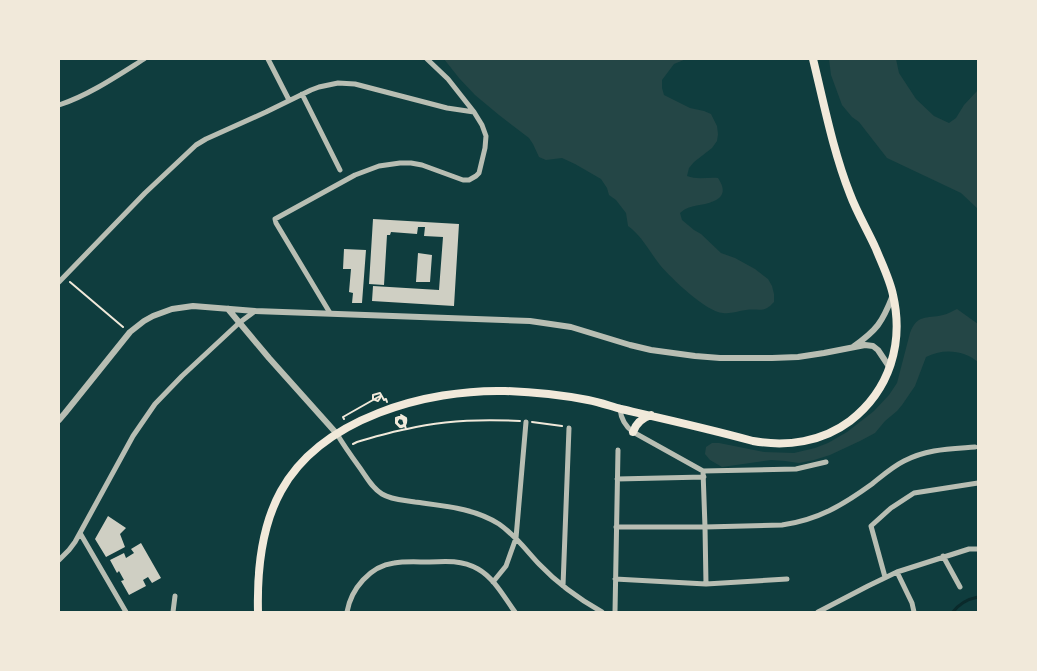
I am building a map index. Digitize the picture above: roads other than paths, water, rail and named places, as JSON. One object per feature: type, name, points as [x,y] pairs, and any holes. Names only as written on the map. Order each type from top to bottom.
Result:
[{"type":"main road","points":[[258,612],[260,559],[266,527],[275,502],[288,479],[315,449],[336,434],[380,413],[414,402],[442,396],[506,391],[545,394],[589,400],[759,442],[778,444],[802,442],[826,435],[847,423],[865,408],[876,394],[890,368],[897,341],[897,316],[893,294],[875,248],[850,194],[831,131],[813,59]]},
{"type":"main road","points":[[633,432],[639,422],[646,416],[651,415]]},
{"type":"street","points":[[59,104],[77,98],[118,76],[144,59]]},
{"type":"street","points":[[268,59],[290,100]]},
{"type":"street","points":[[330,313],[275,219],[355,175],[379,166],[400,163],[422,165],[463,180],[473,179],[480,169],[486,136],[482,125],[448,79],[427,59]]},
{"type":"street","points":[[59,282],[145,193],[190,150],[206,139],[311,90],[329,84],[355,84],[447,108],[474,112]]},
{"type":"street","points":[[302,94],[340,170]]},
{"type":"street","points":[[850,349],[877,328],[886,314],[893,294]]},
{"type":"street","points":[[59,420],[130,332],[153,316],[172,309],[193,306],[255,311],[530,321],[571,327],[652,350],[720,358],[781,358],[850,349],[865,345],[873,346],[878,350],[890,368]]},
{"type":"street","points":[[228,309],[336,434],[372,485],[382,494],[396,499],[473,512],[499,524],[516,538],[541,566],[563,586],[602,612]]},
{"type":"street","points":[[59,560],[69,550],[80,533],[133,436],[155,404],[182,376],[239,323],[255,311]]},
{"type":"street","points":[[620,409],[625,424],[633,432],[704,474]]},
{"type":"street","points":[[493,582],[506,566],[516,538],[526,422]]},
{"type":"street","points":[[563,586],[569,428]]},
{"type":"street","points":[[616,527],[705,528],[782,525],[813,518],[846,502],[902,462],[927,452],[975,447]]},
{"type":"street","points":[[615,612],[618,450]]},
{"type":"street","points":[[617,479],[796,469],[826,462]]},
{"type":"street","points":[[704,474],[706,584]]},
{"type":"street","points":[[885,577],[871,526],[891,508],[914,493],[978,483]]},
{"type":"street","points":[[80,533],[126,612]]},
{"type":"street","points":[[818,612],[897,572],[969,548],[978,549]]},
{"type":"street","points":[[943,556],[960,587]]},
{"type":"street","points":[[347,612],[354,592],[364,578],[378,568],[394,563],[458,562],[480,570],[493,582],[515,612]]},
{"type":"street","points":[[897,572],[912,603],[914,612]]},
{"type":"street","points":[[615,579],[706,584],[787,579]]},
{"type":"street","points":[[173,612],[175,596]]},
{"type":"waterway","points":[[953,612],[964,602],[978,597]]}]
